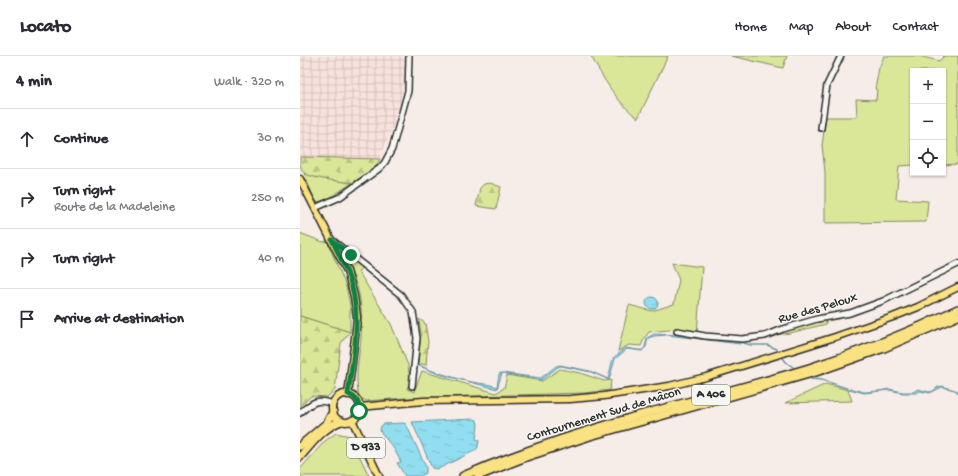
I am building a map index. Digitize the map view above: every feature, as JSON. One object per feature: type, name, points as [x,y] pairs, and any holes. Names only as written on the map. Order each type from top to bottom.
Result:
[{"type":"highway","name":"Contournement Sud de Mâcon","points":[[463,476],[520,453],[591,429],[832,360],[902,334],[958,309]]},
{"type":"highway","name":"Contournement Sud de Mâcon","points":[[478,476],[537,453],[597,434],[828,368],[897,343],[958,316]]},
{"type":"highway","points":[[300,446],[327,423],[333,412]]},
{"type":"highway","points":[[300,457],[323,432],[341,421]]},
{"type":"main road","points":[[300,179],[347,271],[356,304],[355,341],[348,394]]},
{"type":"main road","points":[[360,407],[423,401],[570,399],[604,396],[662,387],[706,377],[835,337],[912,309],[958,287]]},
{"type":"main road","points":[[348,394],[357,400],[360,407],[358,415],[349,422],[341,421],[335,417],[333,412],[333,404],[338,396],[348,394]]},
{"type":"main road","name":"D 933","points":[[352,420],[380,476]]},
{"type":"street","points":[[315,208],[340,197],[380,168],[385,162],[392,149],[408,91],[409,56]]},
{"type":"street","points":[[821,128],[827,85],[841,56]]},
{"type":"street","points":[[332,240],[401,296],[413,312],[418,338],[412,386]]},
{"type":"street","name":"Rue des Peloux","points":[[676,331],[704,336],[742,339],[765,336],[783,329],[817,319],[857,310],[882,301],[958,264]]},
{"type":"street","points":[[300,413],[318,401],[333,404]]},
{"type":"shaded area","points":[[300,56],[406,56],[405,85],[400,108],[380,159],[300,157]]},
{"type":"green space","points":[[591,56],[668,56],[638,118],[617,98]]},
{"type":"green space","points":[[731,56],[787,56],[783,68]]},
{"type":"green space","points":[[884,56],[919,56],[939,61],[944,56],[958,56],[958,164],[946,165],[946,68],[910,68],[910,165],[899,166],[896,199],[928,201],[926,222],[825,223],[825,172],[822,145],[826,117],[857,117],[856,99],[876,100],[877,90],[875,89],[879,68]]},
{"type":"green space","points":[[300,157],[380,159],[375,168],[352,183],[319,178],[303,172]]},
{"type":"green space","points":[[304,173],[312,176],[352,183],[328,199],[317,202]]},
{"type":"green space","points":[[490,183],[501,187],[496,209],[476,206],[480,188],[484,184]]},
{"type":"green space","points":[[300,233],[323,242],[327,241],[346,286],[350,305],[350,332],[300,316]]},
{"type":"green space","points":[[341,250],[363,267],[358,271],[391,324],[408,365],[410,381],[407,389],[414,392],[422,371],[496,393],[504,388],[507,375],[542,381],[560,369],[580,373],[604,381],[611,380],[610,390],[584,393],[405,398],[366,401],[359,397],[357,382],[357,368],[361,339],[360,299],[357,286]]},
{"type":"green space","points":[[672,263],[702,267],[697,334],[677,329],[649,332],[641,346],[629,345],[618,351],[629,305],[652,311],[674,304],[679,280]]},
{"type":"green space","points":[[300,316],[350,332],[341,343],[335,390],[327,397],[311,396],[300,406]]},
{"type":"green space","points":[[419,319],[425,323],[428,341],[426,365],[418,363],[421,334]]},
{"type":"green space","points":[[825,319],[826,324],[790,333],[774,335],[783,331]]},
{"type":"green space","points":[[826,384],[848,390],[852,401],[785,403]]},
{"type":"green space","points":[[336,433],[350,436],[369,476],[300,476],[300,469],[325,441]]},
{"type":"water","points":[[650,297],[654,297],[658,303],[654,309],[650,309],[646,305],[646,301]]},
{"type":"water","points":[[654,334],[683,335],[740,342],[740,344],[667,335],[654,336],[648,338],[646,347],[643,350],[647,338]]},
{"type":"water","points":[[626,348],[643,350],[642,351],[627,349],[615,359],[609,380],[591,372],[561,366],[541,380],[504,373],[541,378],[556,366],[560,365],[590,371],[608,379],[613,358]]},
{"type":"water","points":[[417,365],[466,381],[497,387],[499,374],[502,373],[497,389],[438,374]]},
{"type":"water","points":[[942,386],[954,390],[942,387],[930,393],[920,391],[916,393],[903,393],[889,390],[864,393],[849,389],[864,392],[889,389],[903,392],[913,392],[918,389],[929,392]]},
{"type":"water","points":[[477,420],[478,425],[476,439],[479,440],[476,450],[440,468],[432,468],[412,422]]},
{"type":"water","points":[[384,424],[406,424],[426,467],[426,473],[421,476],[405,476],[397,463],[401,462],[394,449],[380,431],[381,426]]},
{"type":"waterway","points":[[740,342],[751,345],[767,345],[777,349]]},
{"type":"waterway","points":[[783,358],[793,367]]},
{"type":"waterway","points":[[811,379],[822,380],[849,389]]},
{"type":"route","points":[[351,255],[332,240],[347,271],[356,304],[355,341],[348,394],[354,397],[359,403],[359,411]]}]
